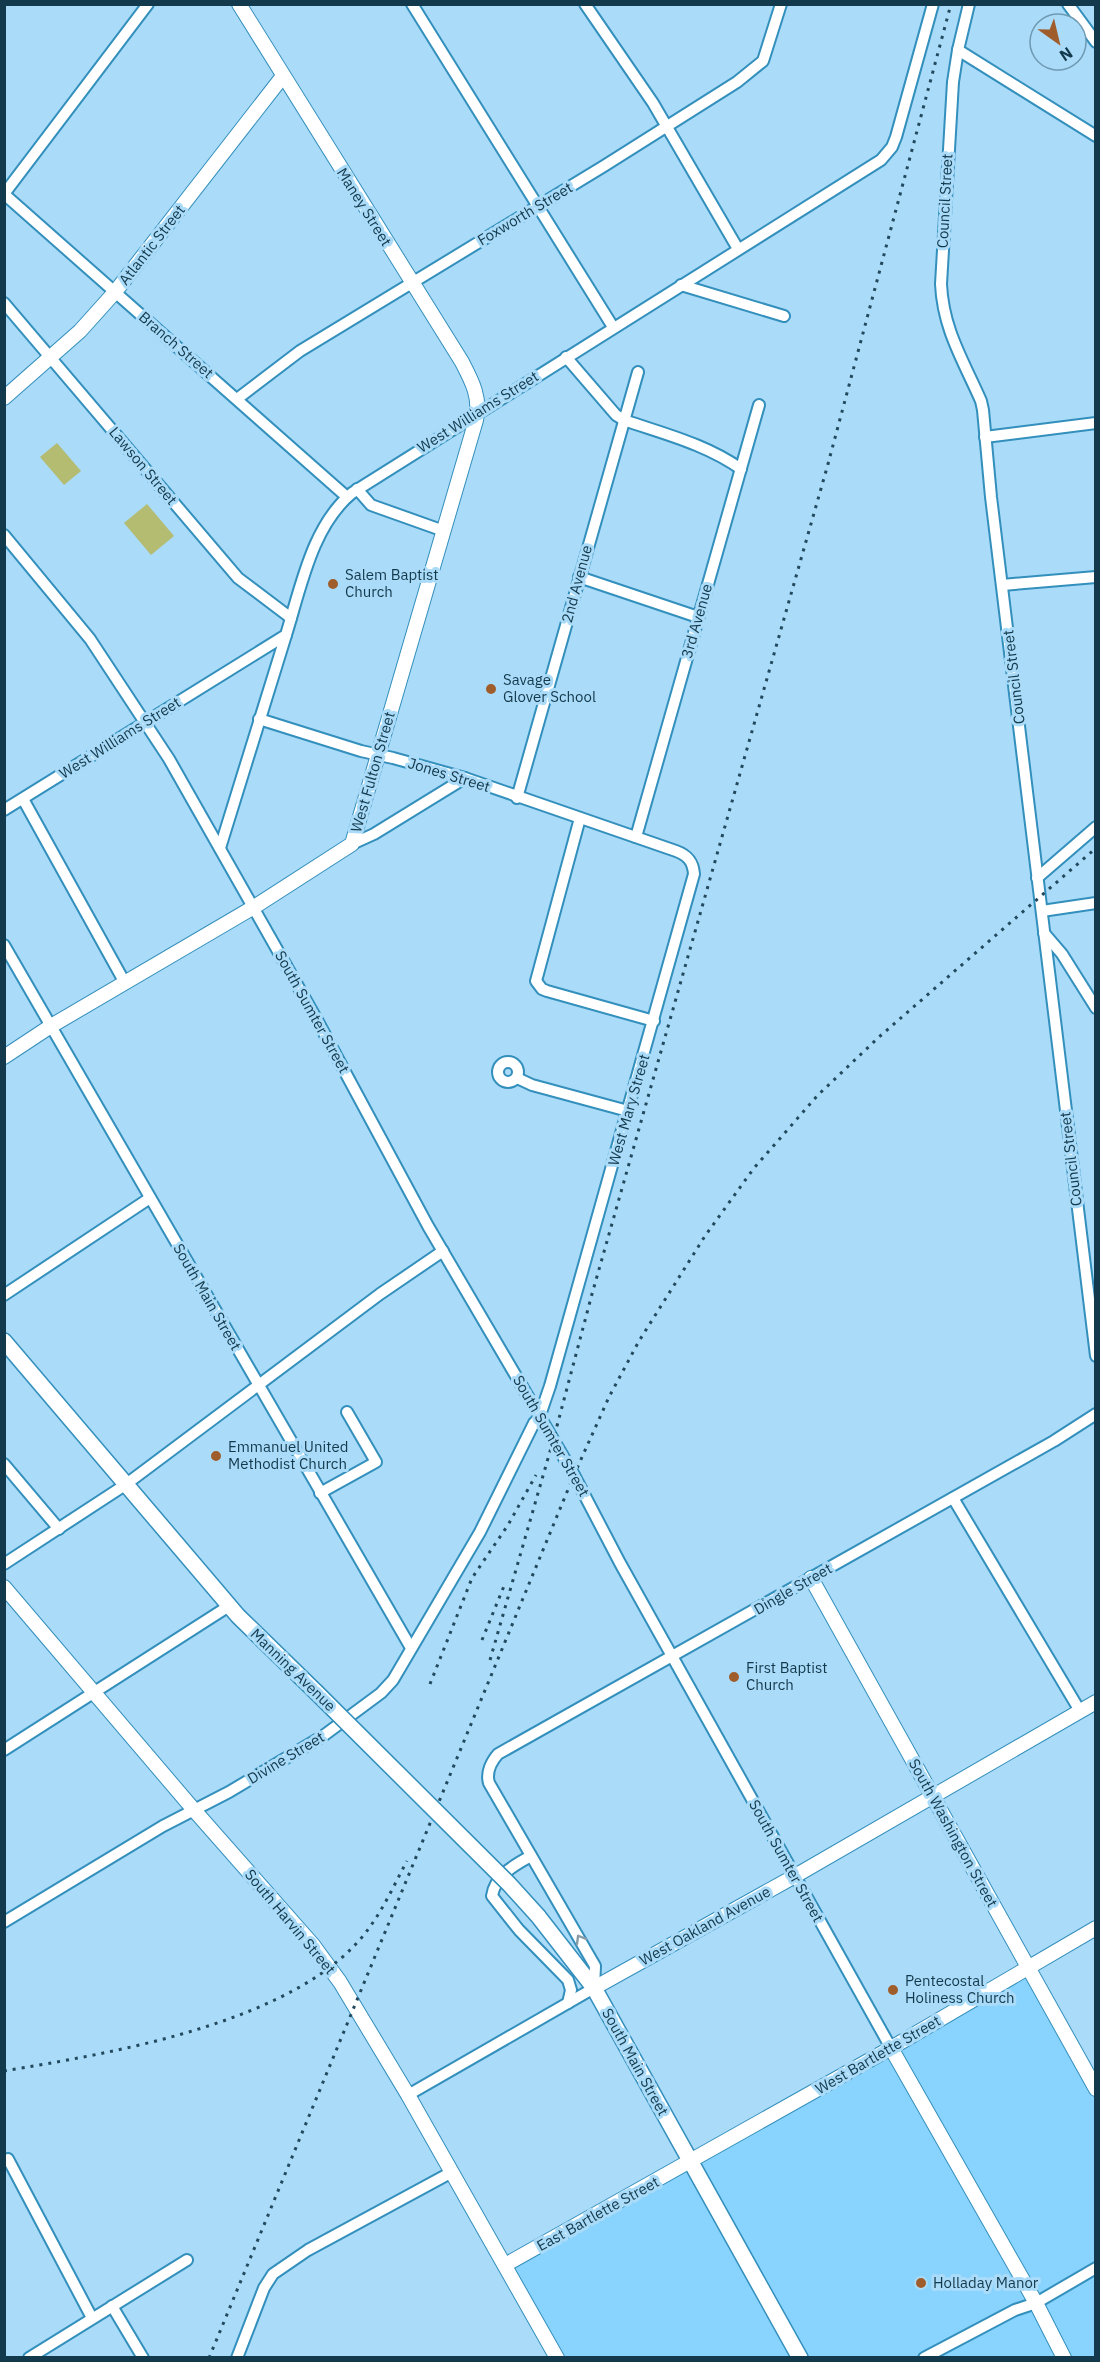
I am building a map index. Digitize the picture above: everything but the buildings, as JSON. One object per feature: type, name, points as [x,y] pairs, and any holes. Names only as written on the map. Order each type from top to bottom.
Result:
[{"type":"main road","name":"Manning Avenue","points":[[4,1341],[228,1606],[509,1884],[538,1916],[594,1988]]},
{"type":"main road","name":"South Main Street","points":[[594,1988],[800,2358]]},
{"type":"street","points":[[4,194],[148,4]]},
{"type":"street","name":"Maney Street","points":[[239,4],[471,379],[477,397],[478,413]]},
{"type":"street","points":[[412,4],[613,327]]},
{"type":"street","points":[[585,4],[629,66],[738,249]]},
{"type":"street","name":"Foxworth Street","points":[[237,399],[286,360],[666,126],[757,67],[766,55],[781,4]]},
{"type":"street","name":"West Williams Street","points":[[4,810],[286,635],[324,526],[347,496],[886,156],[896,137],[933,4]]},
{"type":"street","name":"Council Street","points":[[969,4],[952,82],[941,284],[942,307],[950,333],[981,401],[1095,1356]]},
{"type":"street","points":[[1069,6],[1095,42]]},
{"type":"street","points":[[958,50],[1095,136]]},
{"type":"street","name":"Atlantic Street","points":[[4,398],[80,331],[115,292],[283,76]]},
{"type":"street","name":"Branch Street","points":[[4,194],[347,496]]},
{"type":"street","points":[[681,285],[783,316]]},
{"type":"street","name":"Lawson Street","points":[[4,303],[238,578],[291,618]]},
{"type":"street","points":[[567,357],[616,415],[624,420],[703,447],[741,469]]},
{"type":"street","name":"2nd Avenue","points":[[517,798],[638,372]]},
{"type":"street","name":"3rd Avenue","points":[[636,837],[759,405]]},
{"type":"street","name":"West Fulton Street","points":[[4,1057],[51,1026],[254,907],[352,844],[478,413]]},
{"type":"street","points":[[985,437],[1095,423]]},
{"type":"street","points":[[357,489],[371,505],[444,531]]},
{"type":"street","name":"South Sumter Street","points":[[4,535],[90,639],[146,722],[220,848],[443,1251],[600,1523],[672,1657],[1036,2303],[1064,2358]]},
{"type":"street","points":[[579,577],[698,617]]},
{"type":"street","points":[[1002,585],[1095,577]]},
{"type":"street","points":[[220,848],[286,635]]},
{"type":"street","name":"Jones Street","points":[[260,719],[377,755],[465,778],[517,798],[636,837]]},
{"type":"street","points":[[352,844],[374,834],[465,778]]},
{"type":"street","points":[[23,798],[125,983]]},
{"type":"street","points":[[580,818],[536,981],[542,989],[547,991],[654,1021]]},
{"type":"street","points":[[1037,878],[1095,828]]},
{"type":"street","name":"West Mary Street","points":[[539,1418],[654,1021],[694,874],[694,866],[684,854],[636,837]]},
{"type":"street","points":[[1042,911],[1095,903]]},
{"type":"street","points":[[1044,933],[1062,954],[1095,1008]]},
{"type":"street","name":"South Main Street","points":[[4,945],[411,1648]]},
{"type":"street","points":[[517,1078],[532,1085],[628,1111]]},
{"type":"street","points":[[4,1295],[150,1198]]},
{"type":"street","points":[[4,1564],[125,1485],[380,1294],[443,1251]]},
{"type":"street","points":[[320,1493],[376,1462],[347,1412]]},
{"type":"street","name":"Dingle Street","points":[[491,1764],[498,1754],[1054,1441],[1095,1414]]},
{"type":"street","name":"Divine Street","points":[[4,1922],[163,1826],[323,1736],[357,1712],[393,1680],[480,1532],[534,1422],[539,1418]]},
{"type":"street","points":[[4,1464],[59,1528]]},
{"type":"street","points":[[953,1498],[1080,1711]]},
{"type":"street","name":"South Washington Street","points":[[811,1578],[1095,2088]]},
{"type":"street","name":"South Harvin Street","points":[[4,1587],[194,1810],[313,1945],[354,2003],[557,2358]]},
{"type":"street","points":[[4,1750],[228,1606]]},
{"type":"street","name":"West Oakland Avenue","points":[[408,2095],[568,2002],[795,1876],[1095,1702]]},
{"type":"street","name":"South Main Street","points":[[491,1764],[489,1783],[595,1966],[594,1988]]},
{"type":"street","points":[[531,1856],[514,1865],[494,1884],[492,1896],[519,1930],[568,1980],[571,1990],[568,2002]]},
{"type":"street","name":"West Bartlette Street","points":[[690,2162],[891,2048],[1095,1928]]},
{"type":"street","points":[[8,2159],[92,2318]]},
{"type":"street","name":"East Bartlette Street","points":[[505,2265],[690,2162]]},
{"type":"street","points":[[237,2358],[264,2288],[273,2274],[308,2250],[452,2172]]},
{"type":"street","points":[[29,2358],[187,2260]]},
{"type":"street","points":[[924,2358],[1015,2310],[1036,2303],[1095,2268]]},
{"type":"street","points":[[112,2306],[143,2358]]},
{"type":"shaded area","points":[[1027,1976],[1095,2095],[1095,2357],[563,2357],[513,2267]]},
{"type":"green space","points":[[57,443],[81,471],[64,485],[40,457]]},
{"type":"green space","points":[[147,504],[174,536],[151,555],[124,523]]},
{"type":"railway","points":[[490,1660],[828,464],[951,4]]},
{"type":"railway","points":[[209,2358],[574,1475],[609,1397],[639,1341],[705,1236],[754,1168],[818,1095],[879,1037],[1096,848]]},
{"type":"railway","points":[[430,1684],[472,1578],[508,1525],[536,1475]]},
{"type":"railway","points":[[482,1640],[504,1586]]},
{"type":"railway","points":[[4,2071],[149,2043],[202,2028],[253,2010],[299,1987],[339,1960],[369,1928],[407,1861]]},
{"type":"place","name":"Salem Baptist Church","points":[[333,584]]},
{"type":"place","name":"Savage Glover School","points":[[491,689]]},
{"type":"place","name":"Emmanuel United Methodist Church","points":[[216,1456]]},
{"type":"place","name":"First Baptist Church","points":[[734,1677]]},
{"type":"place","name":"Pentecostal Holiness Church","points":[[893,1990]]},
{"type":"place","name":"Holladay Manor","points":[[921,2283]]}]
